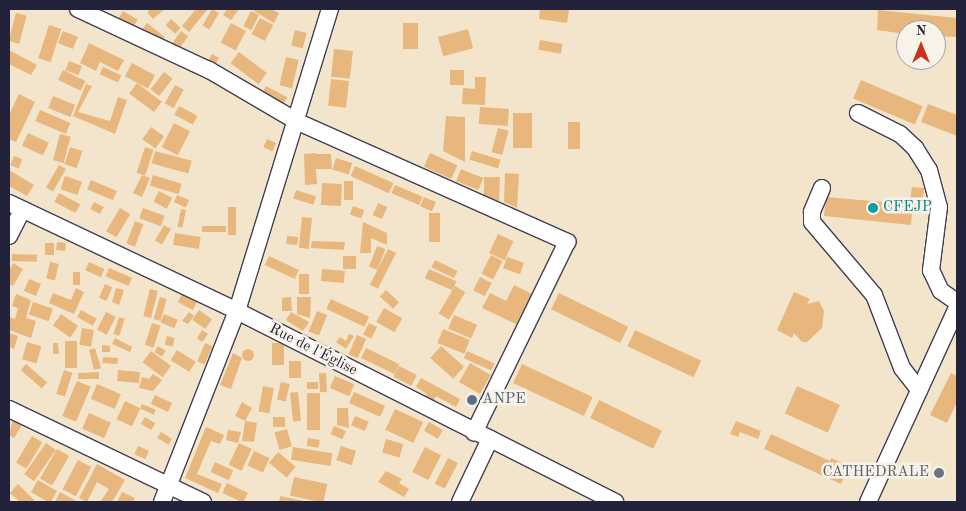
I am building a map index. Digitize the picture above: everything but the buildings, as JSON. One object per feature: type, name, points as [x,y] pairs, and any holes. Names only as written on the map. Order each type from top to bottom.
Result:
[{"type":"street","points":[[78,9],[209,70],[298,122],[567,242],[474,433]]},
{"type":"street","points":[[162,502],[237,311],[298,122],[330,9]]},
{"type":"street","points":[[858,113],[900,134],[915,148],[929,170],[939,207],[932,270],[941,291],[957,302]]},
{"type":"street","points":[[822,188],[812,212],[812,222],[877,300],[902,368],[919,390]]},
{"type":"street","points":[[9,236],[16,207]]},
{"type":"street","name":"Rue de l'Église","points":[[16,207],[237,311],[474,433],[490,438],[615,502]]},
{"type":"street","points":[[868,502],[957,308]]},
{"type":"street","points":[[9,409],[203,502]]},
{"type":"street","points":[[460,502],[490,438]]},
{"type":"place","name":"CFEJP","points":[[873,208]]},
{"type":"place","name":"ANPE","points":[[472,400]]},
{"type":"place","name":"CATHEDRALE","points":[[939,473]]}]
